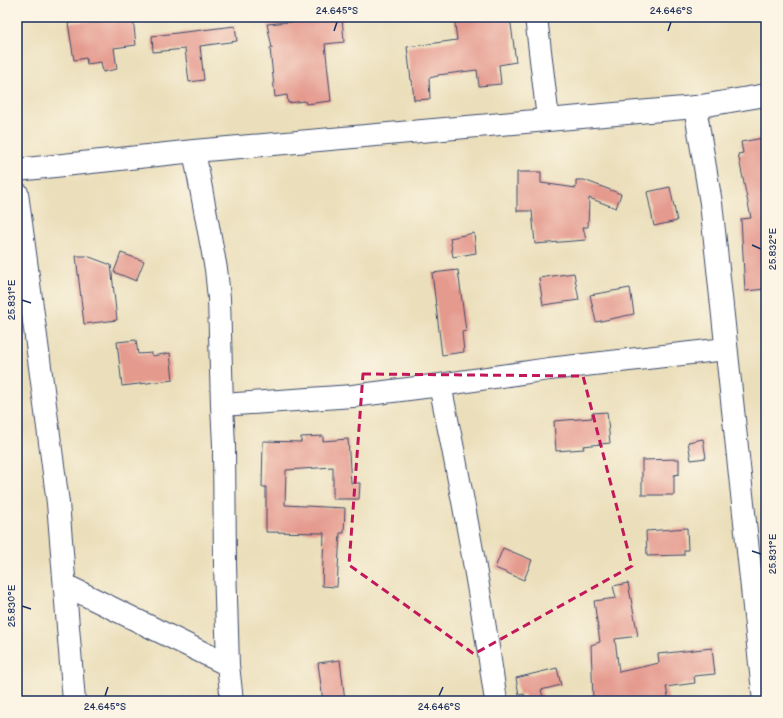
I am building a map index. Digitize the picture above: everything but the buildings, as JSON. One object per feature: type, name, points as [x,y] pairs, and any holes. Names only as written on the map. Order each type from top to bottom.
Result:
[{"type":"street","points":[[536,17],[548,119]]},
{"type":"street","points":[[17,170],[194,151],[695,107],[766,95]]},
{"type":"street","points":[[695,107],[711,203],[764,701]]},
{"type":"street","points":[[194,151],[216,269],[219,298],[224,445],[228,665],[232,701]]},
{"type":"street","points":[[17,193],[58,503],[74,701]]},
{"type":"street","points":[[222,405],[353,396],[549,369],[726,348]]},
{"type":"street","points":[[440,385],[452,441],[485,626],[496,701]]},
{"type":"street","points":[[65,585],[228,665]]},
{"type":"highlighted area","points":[[363,374],[583,376],[632,566],[474,654],[349,565]]}]
